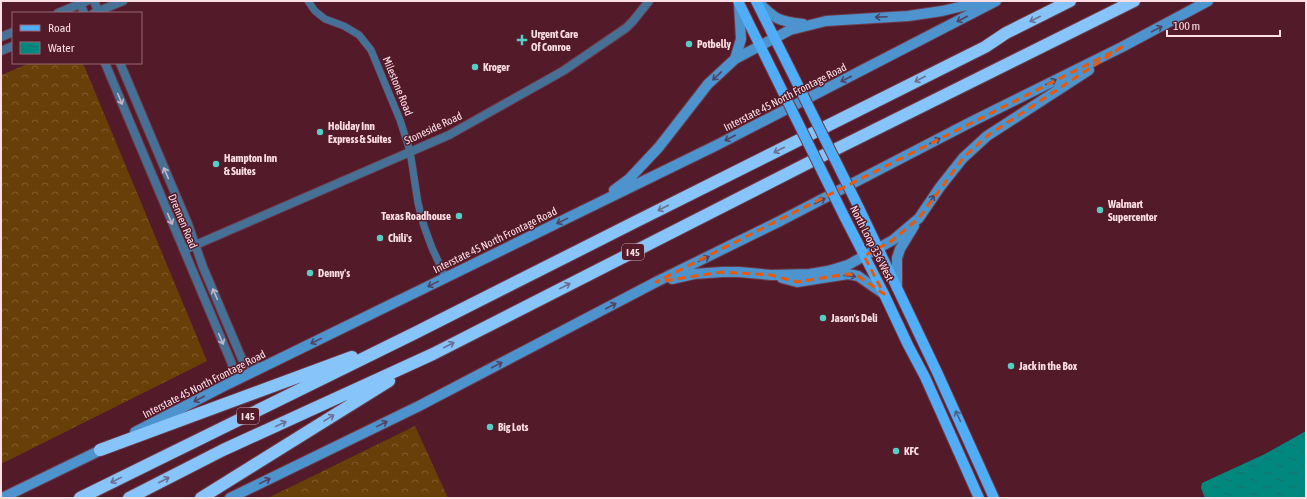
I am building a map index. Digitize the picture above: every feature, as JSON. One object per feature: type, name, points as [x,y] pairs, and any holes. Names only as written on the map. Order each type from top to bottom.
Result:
[{"type":"highway","name":"I 45","points":[[80,498],[415,333],[633,222],[985,47],[1006,33],[1070,1]]},
{"type":"highway","name":"I 45","points":[[129,498],[223,450],[433,354],[814,160],[1134,1]]},
{"type":"highway","points":[[100,450],[415,333]]},
{"type":"highway","points":[[201,498],[433,354]]},
{"type":"main road","points":[[757,1],[773,17],[779,20],[807,25]]},
{"type":"main road","name":"North Loop 336 West","points":[[757,1],[879,248],[994,498]]},
{"type":"main road","points":[[597,204],[629,179],[659,147],[708,84],[735,59],[790,30],[826,21],[914,15],[942,11],[985,1]]},
{"type":"main road","name":"Interstate 45 North Frontage Road","points":[[2,498],[100,450],[224,386],[724,141],[996,1]]},
{"type":"main road","points":[[230,498],[420,406],[656,282],[780,221],[970,122],[1122,47],[1208,1]]},
{"type":"main road","points":[[735,59],[741,39],[738,3]]},
{"type":"main road","name":"North Loop 336 West","points":[[738,3],[761,46],[925,377],[979,498]]},
{"type":"main road","points":[[897,288],[897,258],[900,249],[940,187],[963,158],[987,136],[1122,47]]},
{"type":"main road","points":[[656,282],[694,274],[722,272],[771,275],[810,274],[828,270],[848,265],[893,240],[919,218]]},
{"type":"main road","points":[[771,275],[797,282],[848,274],[858,276],[884,294]]},
{"type":"street","points":[[94,1],[97,12],[123,1]]},
{"type":"street","name":"Milestone Road","points":[[308,1],[315,11],[325,19],[344,26],[359,35],[371,50],[400,120],[410,151],[418,203],[424,226],[432,248],[446,278]]},
{"type":"street","name":"Stoneside Road","points":[[184,250],[449,135],[563,71],[626,28],[648,1]]},
{"type":"street","points":[[60,12],[82,2],[84,12]]},
{"type":"street","points":[[1,37],[12,32]]},
{"type":"street","points":[[1,51],[12,46]]},
{"type":"street","name":"Drennen Road","points":[[105,64],[232,364],[232,375],[224,386]]},
{"type":"street","name":"Drennen Road","points":[[120,64],[242,359],[250,366],[264,367]]},
{"type":"highlighted area","points":[[1122,47],[987,136],[963,158],[919,218],[893,240],[864,256],[884,294],[858,276],[848,274],[797,282],[771,275],[722,272],[656,282]]},
{"type":"green space","points":[[28,64],[83,64],[207,361],[1,464],[1,75]]},
{"type":"green space","points":[[415,426],[448,498],[268,498]]},
{"type":"water","points":[[1306,431],[1306,498],[1205,498],[1201,488],[1202,483],[1265,454]]},
{"type":"place","name":"Urgent Care Of Conroe","points":[[522,40]]},
{"type":"place","name":"Potbelly","points":[[689,44]]},
{"type":"place","name":"Kroger","points":[[475,67]]},
{"type":"place","name":"Holiday Inn Express & Suites","points":[[320,132]]},
{"type":"place","name":"Hampton Inn & Suites","points":[[216,164]]},
{"type":"place","name":"Walmart Supercenter","points":[[1100,210]]},
{"type":"place","name":"Texas Roadhouse","points":[[459,216]]},
{"type":"place","name":"Chili's","points":[[380,238]]},
{"type":"place","name":"Denny's","points":[[310,273]]},
{"type":"place","name":"Jason's Deli","points":[[823,318]]},
{"type":"place","name":"Jack in the Box","points":[[1011,366]]},
{"type":"place","name":"Big Lots","points":[[490,427]]},
{"type":"place","name":"KFC","points":[[896,451]]}]
